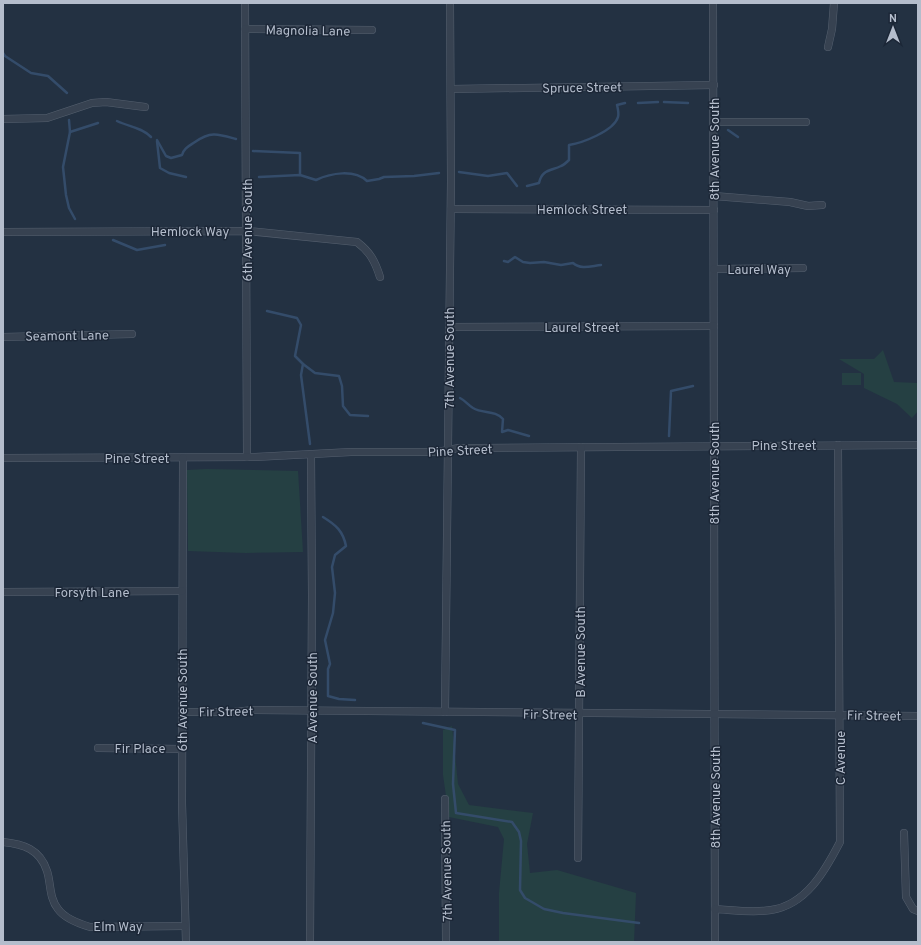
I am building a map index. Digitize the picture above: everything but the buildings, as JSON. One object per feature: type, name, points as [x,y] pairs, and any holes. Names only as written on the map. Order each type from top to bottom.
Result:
[{"type":"street","name":"6th Avenue South","points":[[245,3],[248,231],[247,457]]},
{"type":"street","name":"7th Avenue South","points":[[445,712],[450,327],[450,3]]},
{"type":"street","name":"8th Avenue South","points":[[713,3],[715,942]]},
{"type":"street","points":[[828,47],[832,29],[834,3]]},
{"type":"street","name":"Magnolia Lane","points":[[245,29],[372,30]]},
{"type":"street","name":"Spruce Street","points":[[451,88],[714,85]]},
{"type":"street","points":[[3,119],[47,118],[92,104],[106,102],[145,108]]},
{"type":"street","points":[[714,122],[806,122]]},
{"type":"street","points":[[714,196],[790,202],[808,206],[822,205]]},
{"type":"street","name":"Hemlock Street","points":[[450,209],[714,210]]},
{"type":"street","name":"Hemlock Way","points":[[3,232],[248,231],[357,242],[366,248],[375,260],[380,277]]},
{"type":"street","name":"Laurel Way","points":[[714,269],[804,268]]},
{"type":"street","name":"Laurel Street","points":[[450,327],[714,326]]},
{"type":"street","name":"Seamont Lane","points":[[3,337],[132,334]]},
{"type":"street","name":"C Avenue","points":[[715,909],[771,910],[794,903],[825,871],[840,842],[838,445]]},
{"type":"street","name":"Pine Street","points":[[3,458],[247,457],[350,452],[437,452],[459,448],[580,446],[918,445]]},
{"type":"street","name":"B Avenue South","points":[[578,858],[580,714],[580,446]]},
{"type":"street","name":"A Avenue South","points":[[310,942],[312,712],[311,455]]},
{"type":"street","name":"6th Avenue South","points":[[183,458],[182,749],[184,926],[186,942]]},
{"type":"street","name":"Forsyth Lane","points":[[3,592],[182,591]]},
{"type":"street","name":"Fir Street","points":[[182,712],[234,712],[253,710],[312,712],[580,714],[715,713],[918,716]]},
{"type":"street","name":"Fir Place","points":[[98,748],[182,749]]},
{"type":"street","name":"7th Avenue South","points":[[445,799],[446,942]]},
{"type":"street","points":[[904,833],[906,897],[913,909],[918,911]]},
{"type":"street","name":"Elm Way","points":[[3,842],[22,844],[37,854],[47,870],[50,892],[58,910],[76,922],[90,927],[184,926]]},
{"type":"green space","points":[[883,350],[894,382],[918,383],[918,411],[912,418],[897,404],[864,388],[864,374],[839,359],[874,359]]},
{"type":"green space","points":[[842,373],[861,373],[861,385],[842,385]]},
{"type":"green space","points":[[187,470],[298,471],[303,552],[246,553],[188,551]]},
{"type":"green space","points":[[452,726],[458,784],[469,805],[533,813],[527,844],[530,873],[557,870],[636,893],[634,942],[499,942],[499,893],[504,839],[498,827],[449,817],[443,775],[443,730]]},
{"type":"waterway","points":[[3,53],[5,56],[31,73],[48,76],[67,93]]},
{"type":"waterway","points":[[638,103],[658,102]]},
{"type":"waterway","points":[[664,102],[688,103]]},
{"type":"waterway","points":[[527,186],[539,183],[540,178],[547,171],[562,166],[568,161],[569,145],[597,136],[610,127],[618,117],[617,105],[625,103]]},
{"type":"waterway","points":[[69,120],[70,132],[63,167],[66,195],[69,208],[75,219]]},
{"type":"waterway","points":[[117,121],[139,129],[151,137]]},
{"type":"waterway","points":[[70,132],[98,123]]},
{"type":"waterway","points":[[728,130],[738,137]]},
{"type":"waterway","points":[[157,140],[166,156],[171,158],[182,155],[187,147],[206,136],[215,134],[236,139]]},
{"type":"waterway","points":[[157,141],[160,168],[169,173],[186,177]]},
{"type":"waterway","points":[[253,151],[300,153],[300,175]]},
{"type":"waterway","points":[[459,172],[488,176],[507,173],[517,186]]},
{"type":"waterway","points":[[259,177],[300,175],[316,180],[342,173],[356,175],[367,181],[384,177],[439,173]]},
{"type":"waterway","points":[[113,240],[137,250],[165,245]]},
{"type":"waterway","points":[[504,261],[508,262],[515,257],[523,262],[530,263],[544,262],[561,265],[573,263],[583,267],[601,265]]},
{"type":"waterway","points":[[267,311],[297,318],[301,325],[295,356],[303,364],[301,375],[310,444]]},
{"type":"waterway","points":[[303,364],[315,373],[339,376],[342,386],[343,406],[350,415],[368,416]]},
{"type":"waterway","points":[[669,436],[671,391],[693,386]]},
{"type":"waterway","points":[[460,398],[477,410],[500,416],[503,419],[502,432],[508,430],[529,436]]},
{"type":"waterway","points":[[323,517],[341,532],[346,546],[335,555],[332,567],[335,593],[333,613],[325,640],[330,664],[328,669],[328,696],[339,699],[355,700]]},
{"type":"waterway","points":[[423,723],[455,730],[453,784],[456,813],[512,822],[519,832],[521,841],[520,890],[525,898],[544,909],[639,923]]}]
